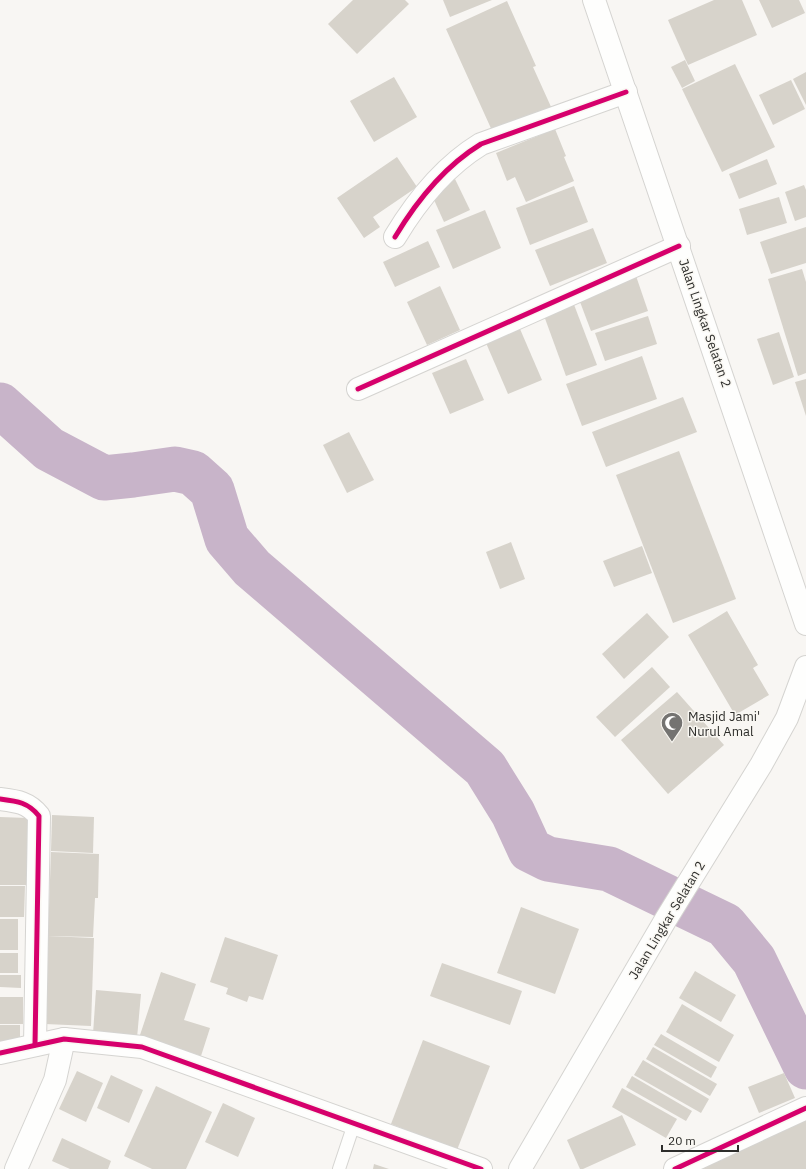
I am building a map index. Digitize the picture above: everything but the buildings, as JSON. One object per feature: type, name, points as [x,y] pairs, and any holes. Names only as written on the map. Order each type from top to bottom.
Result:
[{"type":"main road","name":"Jalan Lingkar Selatan 2","points":[[594,0],[806,624]]},
{"type":"main road","points":[[394,237],[406,218],[429,190],[464,154],[481,144],[626,92]]},
{"type":"main road","points":[[358,389],[678,246]]},
{"type":"main road","name":"Jalan Lingkar Selatan 2","points":[[520,1169],[666,919],[761,765],[787,718],[806,667]]},
{"type":"main road","points":[[0,799],[19,801],[34,810],[38,816],[35,1045]]},
{"type":"main road","points":[[16,1169],[55,1080],[64,1039]]},
{"type":"main road","points":[[0,1053],[64,1039],[142,1047],[481,1169]]},
{"type":"main road","points":[[675,1169],[806,1108]]},
{"type":"lane","points":[[339,1169],[354,1124]]},
{"type":"waterway","points":[[0,405],[49,449],[104,478],[175,469],[193,473],[212,490],[227,539],[252,568],[485,768],[513,813],[530,850],[548,859],[609,869],[725,925],[754,960],[806,1067]]},
{"type":"cycle path","points":[[395,237],[412,211],[432,186],[455,163],[481,144],[626,92]]},
{"type":"cycle path","points":[[358,389],[679,246]]},
{"type":"cycle path","points":[[0,799],[26,805],[35,811],[39,816],[35,1045]]},
{"type":"cycle path","points":[[0,1053],[64,1039],[142,1047],[481,1169]]},
{"type":"cycle path","points":[[675,1169],[806,1108]]},
{"type":"place","name":"Masjid Jami' Nurul Amal","points":[[672,742]]}]
